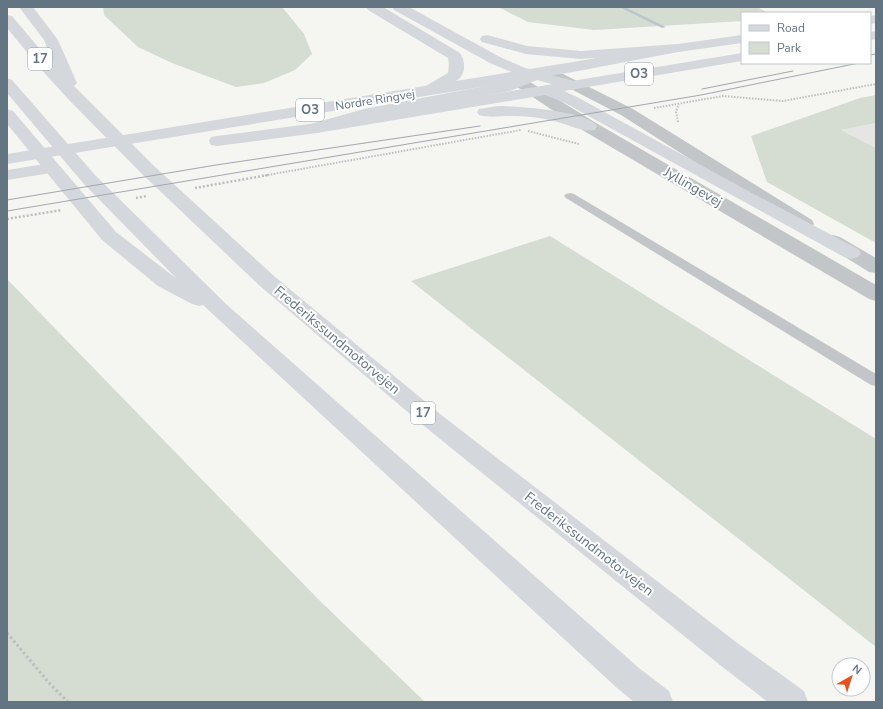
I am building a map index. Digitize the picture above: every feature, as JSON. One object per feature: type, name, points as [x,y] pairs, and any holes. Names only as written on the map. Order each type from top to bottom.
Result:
[{"type":"main road","points":[[26,7],[51,40],[75,97]]},
{"type":"main road","points":[[373,7],[455,56],[457,64],[455,75],[430,90]]},
{"type":"main road","points":[[386,7],[483,63],[532,80]]},
{"type":"main road","points":[[399,7],[850,253]]},
{"type":"main road","points":[[426,7],[446,18]]},
{"type":"main road","name":"Frederikssundmotorvejen","points":[[7,19],[44,64],[75,97],[147,169],[267,281],[432,420],[730,655],[793,702]]},
{"type":"main road","points":[[473,32],[487,39],[532,80]]},
{"type":"main road","name":"O3","points":[[487,39],[526,50],[581,56],[648,49],[678,48]]},
{"type":"main road","name":"Nordre Ringvej","points":[[7,175],[206,143],[317,128],[678,48],[741,39]]},
{"type":"main road","name":"Nordre Ringvej","points":[[7,159],[430,90],[532,80],[573,85],[741,57]]},
{"type":"main road","points":[[7,83],[89,179],[218,309],[628,678],[658,702]]},
{"type":"main road","points":[[317,128],[392,126],[455,116],[500,111],[541,114],[576,121],[589,126]]},
{"type":"main road","points":[[7,114],[109,236],[165,281],[218,309]]},
{"type":"street","name":"Jyllingevej","points":[[532,80],[589,126],[876,294]]},
{"type":"street","name":"Jyllingevej","points":[[573,85],[627,112],[850,253],[876,267]]},
{"type":"lane","points":[[570,196],[876,381]]},
{"type":"path","points":[[627,112],[723,96],[783,100],[876,84]]},
{"type":"path","points":[[238,180],[530,128]]},
{"type":"path","points":[[524,129],[581,144]]},
{"type":"path","points":[[7,219],[26,216]]},
{"type":"path","points":[[7,633],[50,684],[68,702]]},
{"type":"shaded area","points":[[876,123],[876,148],[841,130]]},
{"type":"green space","points":[[103,7],[282,7],[304,34],[312,54],[295,70],[264,83],[236,87],[172,63],[138,47],[104,15]]},
{"type":"green space","points":[[498,7],[757,7],[766,12],[741,12],[741,21],[594,30],[528,22]]},
{"type":"green space","points":[[876,95],[876,123],[841,130],[876,148],[876,243],[767,182],[751,136],[860,98]]},
{"type":"green space","points":[[550,236],[876,439],[876,647],[411,281]]},
{"type":"green space","points":[[7,279],[318,599],[425,702],[7,702]]},
{"type":"waterway","points":[[621,7],[664,27]]},
{"type":"tram line","points":[[871,55],[876,54]]},
{"type":"tram line","points":[[7,211],[701,95],[854,64]]},
{"type":"tram line","points":[[702,89],[793,71]]},
{"type":"tram line","points":[[7,200],[216,165],[480,126]]}]
